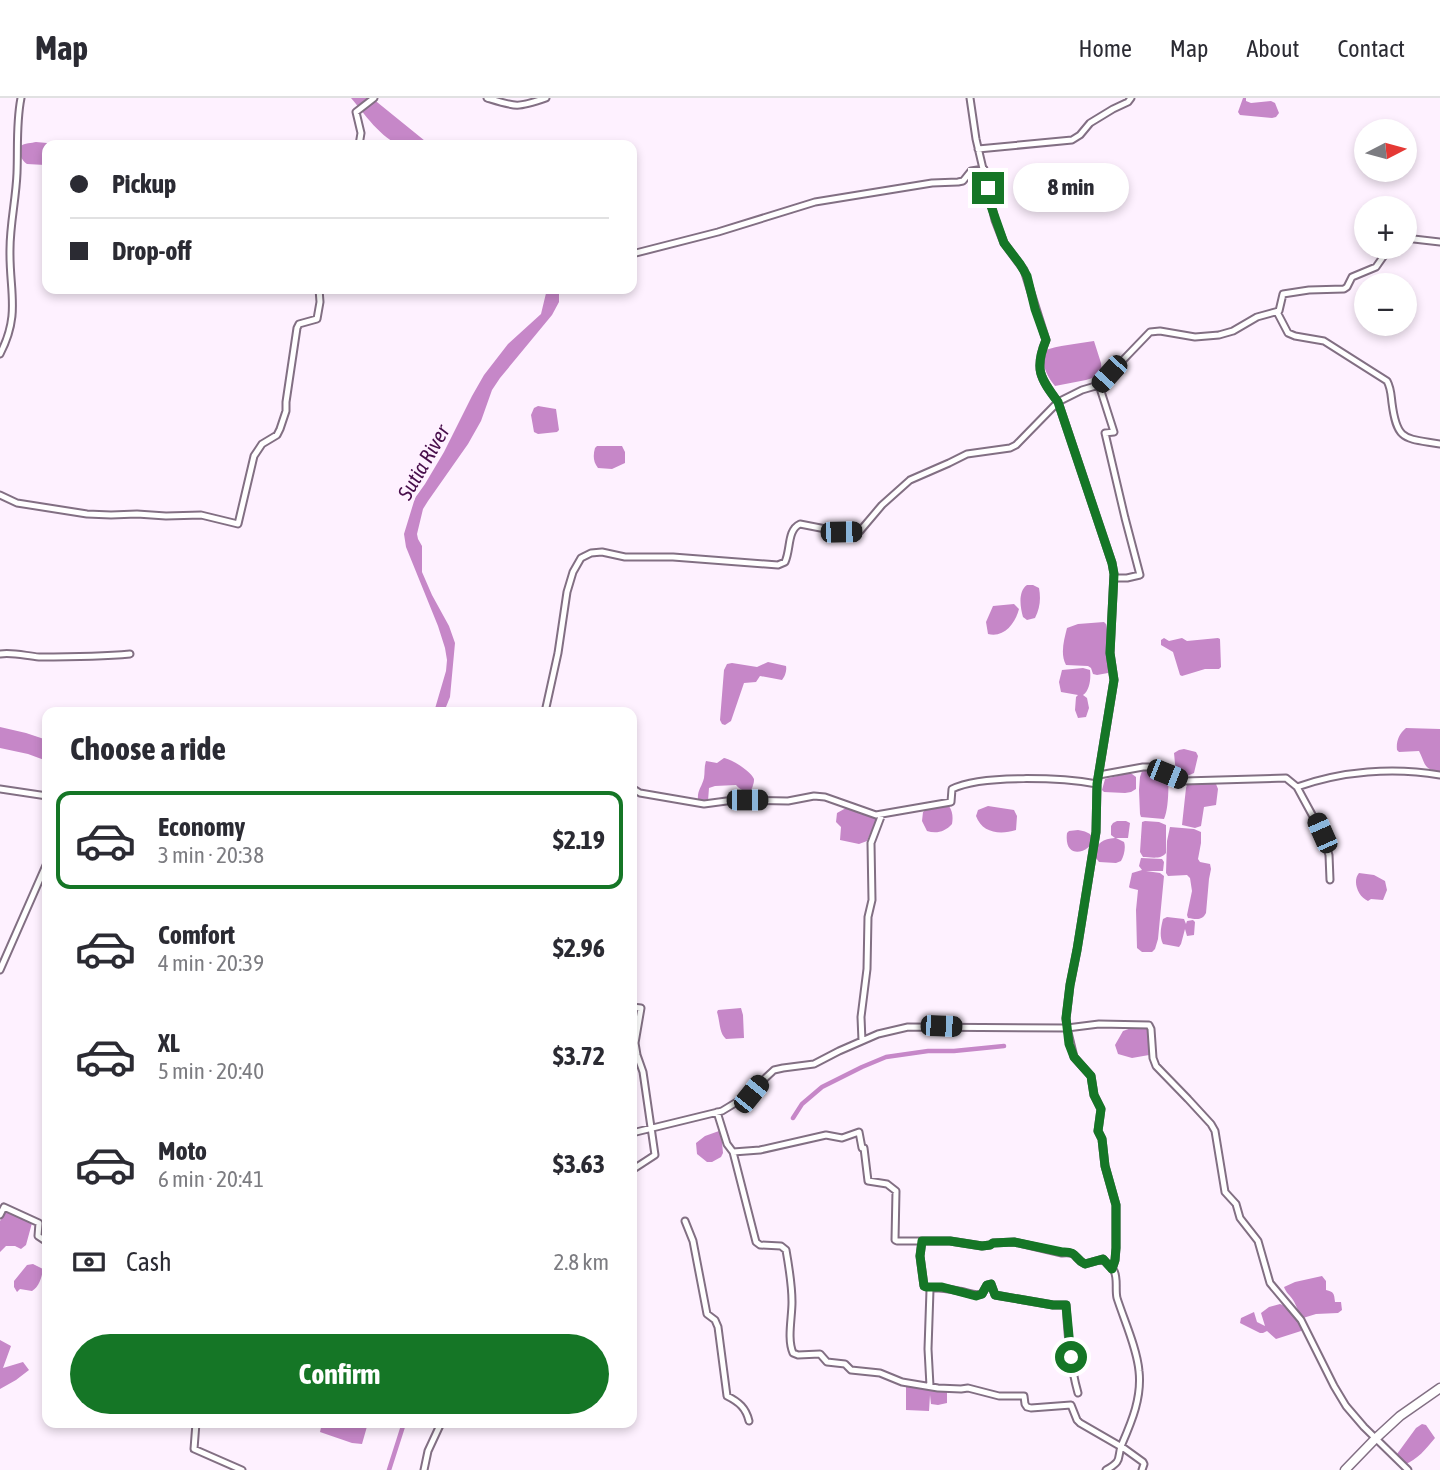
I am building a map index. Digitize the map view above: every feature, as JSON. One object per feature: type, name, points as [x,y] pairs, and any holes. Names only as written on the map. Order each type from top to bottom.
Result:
[{"type":"highway","points":[[1345,1470],[1400,1416],[1440,1388]]},
{"type":"street","points":[[0,355],[12,326],[13,314],[10,247],[15,209],[17,124],[21,98]]},
{"type":"street","points":[[360,140],[361,133],[356,112],[374,98]]},
{"type":"street","points":[[487,98],[514,107],[546,98]]},
{"type":"street","points":[[970,98],[988,197],[1004,243],[1024,270],[1031,288],[1046,340],[1040,352],[1040,369],[1044,382],[1058,402],[1112,563],[1114,578],[1110,653],[1114,680],[1097,784],[1096,832],[1066,1018],[1074,1057],[1091,1076],[1094,1095],[1101,1109],[1098,1131],[1116,1205],[1116,1248],[1112,1269]]},
{"type":"street","points":[[978,149],[1072,140],[1080,135],[1090,122],[1131,98]]},
{"type":"street","points":[[637,253],[718,232],[815,202],[920,185],[958,182],[963,181],[971,171],[984,169]]},
{"type":"street","points":[[1417,239],[1440,242]]},
{"type":"street","points":[[546,707],[567,592],[581,558],[602,552],[625,557],[673,557],[778,565],[785,562],[792,529],[796,525],[841,532],[860,531],[882,505],[910,480],[967,454],[1016,445],[1058,402],[1099,385],[1150,332],[1195,337],[1233,331],[1257,317],[1277,312],[1283,293],[1344,289],[1352,277],[1376,267],[1382,259]]},
{"type":"street","points":[[0,495],[17,503],[87,514],[201,515],[238,524],[254,456],[262,444],[277,435],[286,411],[297,328],[299,324],[317,319],[319,294]]},
{"type":"street","points":[[1277,312],[1288,333],[1324,341],[1387,381],[1395,423],[1404,435],[1410,439],[1440,444]]},
{"type":"street","points":[[1099,385],[1114,432],[1105,433],[1140,575],[1114,578]]},
{"type":"street","points":[[0,653],[37,657],[130,654]]},
{"type":"street","points":[[1099,775],[1150,767],[1184,781],[1286,778],[1297,788],[1322,833],[1328,855],[1330,880]]},
{"type":"street","points":[[1297,788],[1311,782],[1366,771],[1426,772],[1440,775]]},
{"type":"street","points":[[637,791],[704,804],[734,800],[788,801],[814,796],[825,797],[876,815],[951,802],[952,789],[961,784],[1002,779],[1077,780],[1097,784]]},
{"type":"street","points":[[0,789],[42,795]]},
{"type":"street","points":[[862,1041],[868,917],[872,900],[871,843],[881,814]]},
{"type":"street","points":[[0,970],[42,874]]},
{"type":"street","points":[[637,1008],[641,1008],[637,1031]]},
{"type":"street","points":[[637,1132],[722,1111],[751,1094],[774,1070],[814,1064],[878,1034],[908,1027],[1067,1028],[1099,1024],[1149,1025],[1156,1066],[1215,1131],[1225,1192],[1236,1204],[1240,1218],[1258,1241],[1270,1283],[1301,1320],[1346,1406],[1408,1470]]},
{"type":"street","points":[[637,1057],[643,1072],[655,1155],[637,1167]]},
{"type":"street","points":[[717,1112],[727,1144],[733,1153],[756,1242],[760,1245],[781,1246],[786,1250],[792,1298],[790,1348],[793,1353],[820,1354],[825,1361],[845,1364],[851,1370],[875,1371],[902,1382],[968,1388],[999,1396],[1020,1395],[1024,1396],[1027,1408],[1069,1404],[1080,1423],[1143,1461],[1142,1470]]},
{"type":"street","points":[[733,1153],[760,1150],[829,1134],[842,1138],[859,1132],[868,1181],[890,1185],[896,1191],[895,1240],[950,1241],[982,1246],[1014,1242],[1069,1252],[1085,1264],[1103,1259],[1115,1273],[1116,1294],[1139,1370],[1138,1395],[1129,1432],[1121,1447],[1118,1463],[1106,1470]]},
{"type":"street","points":[[0,1215],[4,1208],[39,1223],[38,1236],[42,1239]]},
{"type":"street","points":[[685,1221],[693,1241],[707,1314],[715,1320],[718,1327],[727,1396],[739,1403],[747,1413],[749,1421]]},
{"type":"street","points":[[922,1241],[920,1256],[924,1286],[942,1287],[976,1296],[982,1294],[987,1285],[991,1284],[995,1295],[1066,1305],[1078,1393]]},
{"type":"street","points":[[930,1288],[930,1386]]},
{"type":"street","points":[[196,1428],[194,1449],[242,1470]]},
{"type":"street","points":[[424,1470],[428,1451],[440,1428]]},
{"type":"shaded area","points":[[351,98],[372,98],[424,140],[390,140],[373,125]]},
{"type":"shaded area","points":[[1243,98],[1251,103],[1271,101],[1275,103],[1279,113],[1272,118],[1240,115],[1238,112]]},
{"type":"shaded area","points":[[42,143],[42,165],[27,164],[23,161],[20,151],[21,146]]},
{"type":"shaded area","points":[[546,294],[559,294],[559,302],[552,315],[492,390],[481,421],[468,444],[423,509],[417,534],[422,546],[422,572],[455,643],[450,697],[446,707],[435,707],[446,671],[445,648],[406,547],[404,534],[415,498],[444,452],[484,375],[508,344],[541,314]]},
{"type":"shaded area","points":[[1094,341],[1102,375],[1055,386],[1045,370],[1043,351]]},
{"type":"shaded area","points":[[538,406],[556,409],[557,432],[534,432],[531,415]]},
{"type":"shaded area","points":[[597,446],[622,446],[625,463],[612,469],[598,468],[594,456]]},
{"type":"shaded area","points":[[1027,585],[1039,588],[1040,600],[1035,618],[1027,620],[1023,617],[1020,600]]},
{"type":"shaded area","points":[[1014,604],[1019,609],[1012,625],[999,634],[988,634],[986,622],[993,606]]},
{"type":"shaded area","points":[[1104,622],[1107,632],[1108,673],[1097,675],[1093,674],[1088,666],[1066,665],[1063,652],[1067,628],[1078,624]]},
{"type":"shaded area","points":[[1164,638],[1169,641],[1182,638],[1187,641],[1220,639],[1221,667],[1180,675],[1173,652],[1161,645]]},
{"type":"shaded area","points":[[768,662],[786,666],[783,679],[760,676],[756,682],[744,683],[731,721],[722,724],[720,720],[724,670],[727,664],[757,667]]},
{"type":"shaded area","points":[[1062,670],[1090,670],[1089,687],[1083,695],[1087,698],[1089,708],[1086,717],[1078,718],[1075,710],[1078,695],[1061,692],[1059,682]]},
{"type":"shaded area","points":[[0,727],[26,733],[42,738],[42,759],[28,754],[0,748]]},
{"type":"shaded area","points":[[1406,728],[1440,729],[1440,772],[1428,768],[1419,751],[1397,750],[1398,738]]},
{"type":"shaded area","points":[[1184,749],[1196,752],[1198,756],[1194,773],[1185,777],[1176,774],[1174,753]]},
{"type":"shaded area","points":[[724,758],[749,772],[754,779],[752,788],[746,791],[736,785],[715,786],[709,788],[708,801],[698,800],[706,761],[717,763]]},
{"type":"shaded area","points":[[1145,770],[1168,779],[1164,819],[1141,817],[1140,777]]},
{"type":"shaded area","points":[[1129,773],[1136,777],[1136,789],[1125,793],[1102,790],[1105,779]]},
{"type":"shaded area","points":[[1190,784],[1216,784],[1218,789],[1216,805],[1204,807],[1201,826],[1195,828],[1182,825],[1186,788]]},
{"type":"shaded area","points":[[943,805],[950,808],[952,824],[940,832],[927,831],[922,821],[923,812]]},
{"type":"shaded area","points":[[988,806],[1014,810],[1017,816],[1016,830],[998,832],[983,826],[976,816],[978,810]]},
{"type":"shaded area","points":[[846,808],[877,818],[867,841],[859,844],[840,840],[841,827],[836,822],[837,813]]},
{"type":"shaded area","points":[[1117,821],[1130,823],[1128,838],[1116,838],[1124,842],[1122,859],[1116,863],[1099,862],[1096,858],[1098,846],[1103,841],[1115,838],[1111,835],[1111,826]]},
{"type":"shaded area","points":[[1142,822],[1166,825],[1166,853],[1161,857],[1143,857],[1140,852]]},
{"type":"shaded area","points":[[1170,827],[1201,832],[1198,859],[1210,864],[1211,869],[1206,913],[1201,918],[1188,918],[1187,915],[1192,891],[1190,878],[1187,875],[1168,876],[1166,873]]},
{"type":"shaded area","points":[[1078,830],[1089,834],[1093,839],[1086,849],[1079,852],[1072,851],[1068,845],[1067,833]]},
{"type":"shaded area","points":[[1141,858],[1162,859],[1164,862],[1163,871],[1146,871],[1164,876],[1158,939],[1152,952],[1142,952],[1137,948],[1138,890],[1129,887],[1132,873],[1142,870],[1139,866]]},
{"type":"shaded area","points":[[1359,873],[1374,875],[1385,881],[1387,890],[1383,900],[1368,901],[1361,896],[1356,884]]},
{"type":"shaded area","points":[[1163,919],[1184,919],[1186,924],[1187,921],[1193,920],[1194,935],[1187,936],[1185,929],[1179,947],[1163,944],[1161,928]]},
{"type":"shaded area","points":[[741,1008],[744,1038],[726,1039],[717,1012]]},
{"type":"shaded area","points":[[1137,1026],[1148,1030],[1149,1055],[1132,1058],[1118,1054],[1115,1045],[1123,1031]]},
{"type":"shaded area","points":[[719,1131],[723,1153],[721,1157],[707,1162],[697,1154],[696,1143]]},
{"type":"shaded area","points":[[6,1212],[32,1223],[26,1245],[21,1249],[6,1246],[0,1252],[0,1221]]},
{"type":"shaded area","points":[[33,1264],[42,1268],[41,1278],[32,1291],[20,1289],[17,1292],[14,1281],[27,1265]]},
{"type":"shaded area","points":[[1322,1276],[1326,1281],[1326,1290],[1333,1293],[1335,1302],[1341,1302],[1342,1310],[1338,1313],[1316,1314],[1303,1318],[1284,1287]]},
{"type":"shaded area","points":[[1280,1304],[1296,1318],[1303,1329],[1301,1331],[1276,1339],[1267,1331],[1260,1333],[1240,1323],[1241,1318],[1254,1312],[1257,1322],[1265,1326],[1261,1313]]},
{"type":"shaded area","points":[[0,1340],[11,1346],[3,1368],[23,1362],[29,1370],[0,1389]]},
{"type":"shaded area","points":[[912,1385],[947,1391],[947,1403],[931,1404],[930,1395],[929,1411],[906,1410],[906,1387]]},
{"type":"shaded area","points":[[1422,1424],[1426,1425],[1435,1438],[1417,1457],[1405,1464],[1397,1454]]},
{"type":"shaded area","points":[[321,1428],[367,1428],[362,1444],[320,1432]]},
{"type":"waterway","points":[[793,1118],[802,1104],[822,1087],[886,1057],[1004,1046]]},
{"type":"waterway","points":[[389,1470],[402,1428]]},
{"type":"route","points":[[988,188],[988,197],[1004,243],[1024,270],[1031,288],[1046,340],[1039,362],[1044,382],[1058,402],[1114,574],[1110,653],[1114,680],[1097,784],[1096,832],[1066,1018],[1069,1044],[1074,1057],[1091,1076],[1094,1095],[1101,1109],[1098,1131],[1116,1205],[1116,1248],[1112,1269],[1103,1259],[1085,1264],[1069,1252],[1014,1242],[982,1246],[950,1241],[922,1241],[920,1256],[926,1287],[942,1287],[976,1296],[985,1292],[987,1285],[991,1284],[995,1295],[1066,1305],[1071,1357]]},
{"type":"water label","name":"Sutia River","points":[[423,462]]}]
